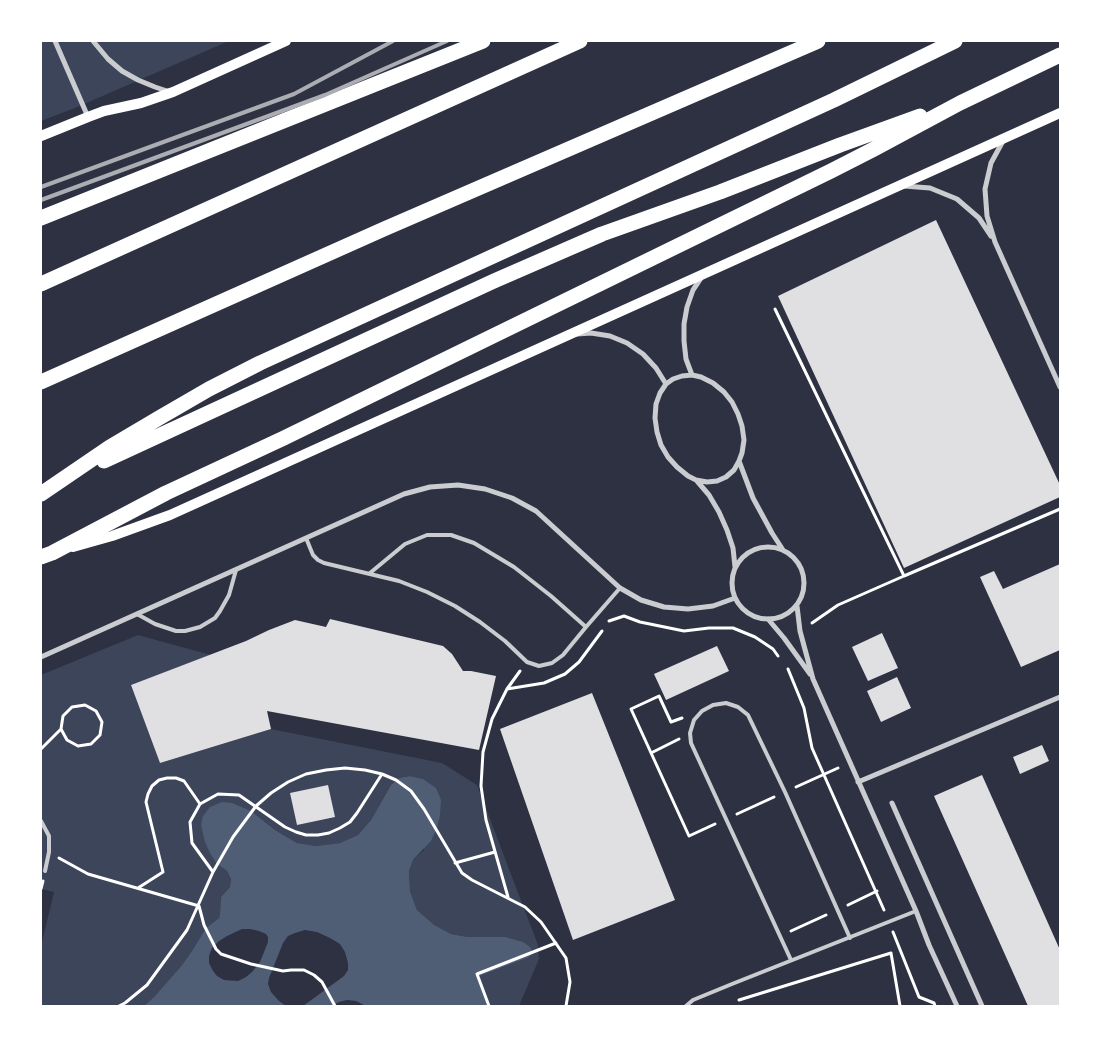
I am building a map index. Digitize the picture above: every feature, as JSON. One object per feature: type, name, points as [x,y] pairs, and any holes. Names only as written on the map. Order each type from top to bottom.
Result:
[{"type":"highway","points":[[41,218],[483,41]]},
{"type":"highway","points":[[41,284],[580,41]]},
{"type":"highway","points":[[41,382],[384,229],[818,41]]},
{"type":"highway","points":[[41,494],[110,447],[209,389],[260,363],[834,100],[955,41]]},
{"type":"highway","points":[[47,555],[175,489],[284,438],[831,171],[960,102],[1060,55]]},
{"type":"highway","points":[[64,479],[494,281],[584,242],[840,145],[960,102]]},
{"type":"main road","points":[[41,136],[88,116],[141,103],[173,92],[286,41]]},
{"type":"main road","points":[[47,555],[112,536],[170,516],[1060,113]]},
{"type":"street","points":[[64,41],[56,43],[88,116]]},
{"type":"street","points":[[93,41],[108,59],[122,71],[138,80],[173,92]]},
{"type":"street","points":[[1004,139],[991,163],[985,189],[987,216],[995,242],[1060,387]]},
{"type":"street","points":[[901,185],[930,188],[957,199],[979,218],[995,242]]},
{"type":"street","points":[[692,375],[686,358],[684,324],[687,307],[702,275]]},
{"type":"street","points":[[572,335],[591,333],[610,336],[627,343],[643,354],[656,368],[666,384]]},
{"type":"street","points":[[692,375],[713,383],[724,392],[732,402],[742,426],[744,440],[740,461],[726,477],[717,481],[707,482],[688,476],[668,457],[656,432],[656,404],[660,393],[666,384],[673,379],[692,375]]},
{"type":"street","points":[[740,461],[753,498],[768,528],[783,550]]},
{"type":"street","points":[[696,480],[720,512],[730,539],[735,568]]},
{"type":"street","points":[[41,657],[404,494],[430,487],[458,485],[485,488],[512,498],[536,511],[620,588],[641,600],[664,607],[688,609],[712,606],[735,598]]},
{"type":"street","points":[[774,547],[783,550],[796,560],[804,574],[802,596],[797,606],[779,618],[758,618],[749,614],[735,598],[732,583],[735,568],[740,560],[755,549],[774,547]]},
{"type":"street","points":[[797,606],[800,631],[813,679],[957,1006]]},
{"type":"street","points":[[768,619],[813,679]]},
{"type":"street","points":[[858,782],[1060,697]]},
{"type":"street","points":[[892,803],[982,1006]]},
{"type":"lane","points":[[370,573],[405,544],[427,535],[451,535],[474,543],[514,567],[586,627]]},
{"type":"lane","points":[[306,538],[313,555],[318,560],[399,581],[420,589],[480,622],[505,641],[527,662],[539,666],[552,663],[563,655],[620,588]]},
{"type":"lane","points":[[137,614],[155,624],[176,631],[200,627],[215,618],[220,611],[229,595],[236,570]]},
{"type":"lane","points":[[791,960],[691,743],[690,733],[694,720],[702,711],[713,705],[726,703],[738,707],[748,715],[785,792],[850,938]]},
{"type":"lane","points":[[41,821],[49,836],[49,852],[45,871]]},
{"type":"lane","points":[[686,1006],[693,1000],[916,912]]},
{"type":"path","points":[[775,309],[904,576]]},
{"type":"path","points":[[800,631],[838,605],[1060,509]]},
{"type":"path","points":[[773,649],[784,638]]},
{"type":"path","points":[[508,898],[486,820],[481,786],[483,752],[492,719],[506,689],[527,662]]},
{"type":"path","points":[[41,749],[61,728],[63,716],[72,707],[85,705],[96,711],[102,722],[100,735],[91,744],[78,746],[67,740],[61,728]]},
{"type":"path","points":[[651,754],[690,733]]},
{"type":"path","points":[[119,1006],[147,985],[187,930],[213,872],[233,837],[256,806],[271,792],[306,774],[346,768],[382,774],[396,780],[411,791],[462,872],[472,880],[524,908],[540,922],[566,958],[570,982],[567,1006]]},
{"type":"path","points":[[213,872],[192,843],[190,822],[200,804],[218,794],[239,795],[285,827],[306,835],[318,835],[340,828],[354,818],[382,774]]},
{"type":"path","points":[[138,888],[163,872],[146,802],[152,786],[159,780],[167,778],[176,778],[184,781],[200,804]]},
{"type":"path","points":[[49,852],[88,874],[199,906]]},
{"type":"path","points":[[455,863],[495,852]]},
{"type":"path","points":[[199,906],[204,925],[216,950],[221,954],[251,964],[283,971],[304,970],[322,982],[335,1006]]},
{"type":"path","points":[[489,1006],[477,974],[556,943]]},
{"type":"path","points":[[739,1000],[891,953],[900,1006]]},
{"type":"shaded area","points":[[41,41],[229,41],[41,121]]},
{"type":"shaded area","points":[[138,635],[211,655],[131,685],[160,763],[271,729],[442,763],[477,785],[538,945],[539,959],[519,1006],[488,1006],[477,977],[527,958],[505,937],[468,937],[451,934],[434,926],[417,910],[410,891],[409,871],[413,860],[424,850],[423,779],[410,776],[399,778],[391,785],[371,820],[358,835],[340,843],[316,846],[297,843],[275,830],[251,811],[217,864],[227,871],[231,879],[230,887],[221,897],[219,918],[206,928],[182,965],[144,1006],[41,1006],[41,946],[54,892],[41,889],[41,675]]},
{"type":"shaded area","points":[[410,776],[423,779],[436,788],[441,800],[437,828],[431,841],[413,860],[409,871],[410,891],[417,910],[434,925],[451,934],[468,937],[505,937],[523,942],[532,951],[531,955],[527,958],[477,977],[488,1006],[366,1006],[356,1001],[347,1000],[332,1006],[303,1006],[344,976],[348,970],[345,952],[340,944],[317,932],[305,930],[288,936],[283,943],[269,978],[268,984],[271,992],[286,1006],[144,1006],[182,965],[206,928],[219,918],[221,897],[230,887],[231,879],[227,871],[217,864],[205,842],[201,825],[203,816],[210,807],[222,802],[232,803],[251,811],[275,830],[297,843],[316,846],[340,843],[358,835],[371,820],[391,785],[399,778]],"holes":[[[242,929],[250,929],[266,934],[268,937],[268,942],[260,962],[252,972],[238,981],[224,980],[217,976],[209,963],[212,948],[227,936]]]},
{"type":"building","points":[[936,220],[1060,485],[1060,497],[904,568],[778,296]]},
{"type":"building","points":[[1060,564],[1060,650],[1021,667],[980,577],[994,571],[1003,589]]},
{"type":"building","points":[[330,619],[443,646],[452,654],[463,671],[496,676],[479,750],[267,711],[271,729],[160,763],[131,685],[295,620],[326,627]]},
{"type":"building","points":[[882,633],[898,668],[868,681],[852,647]]},
{"type":"building","points":[[717,646],[729,671],[666,700],[654,674]]},
{"type":"building","points":[[897,677],[911,708],[881,722],[867,691]]},
{"type":"building","points":[[592,693],[675,900],[573,940],[500,729]]},
{"type":"building","points":[[1042,745],[1049,761],[1020,774],[1013,757]]},
{"type":"building","points":[[982,775],[1060,950],[1060,1006],[1028,1006],[934,796]]},
{"type":"building","points":[[328,785],[335,817],[297,825],[290,793]]},
{"type":"railway","points":[[41,187],[294,94],[393,41]]},
{"type":"railway","points":[[41,200],[325,95],[447,41]]}]
